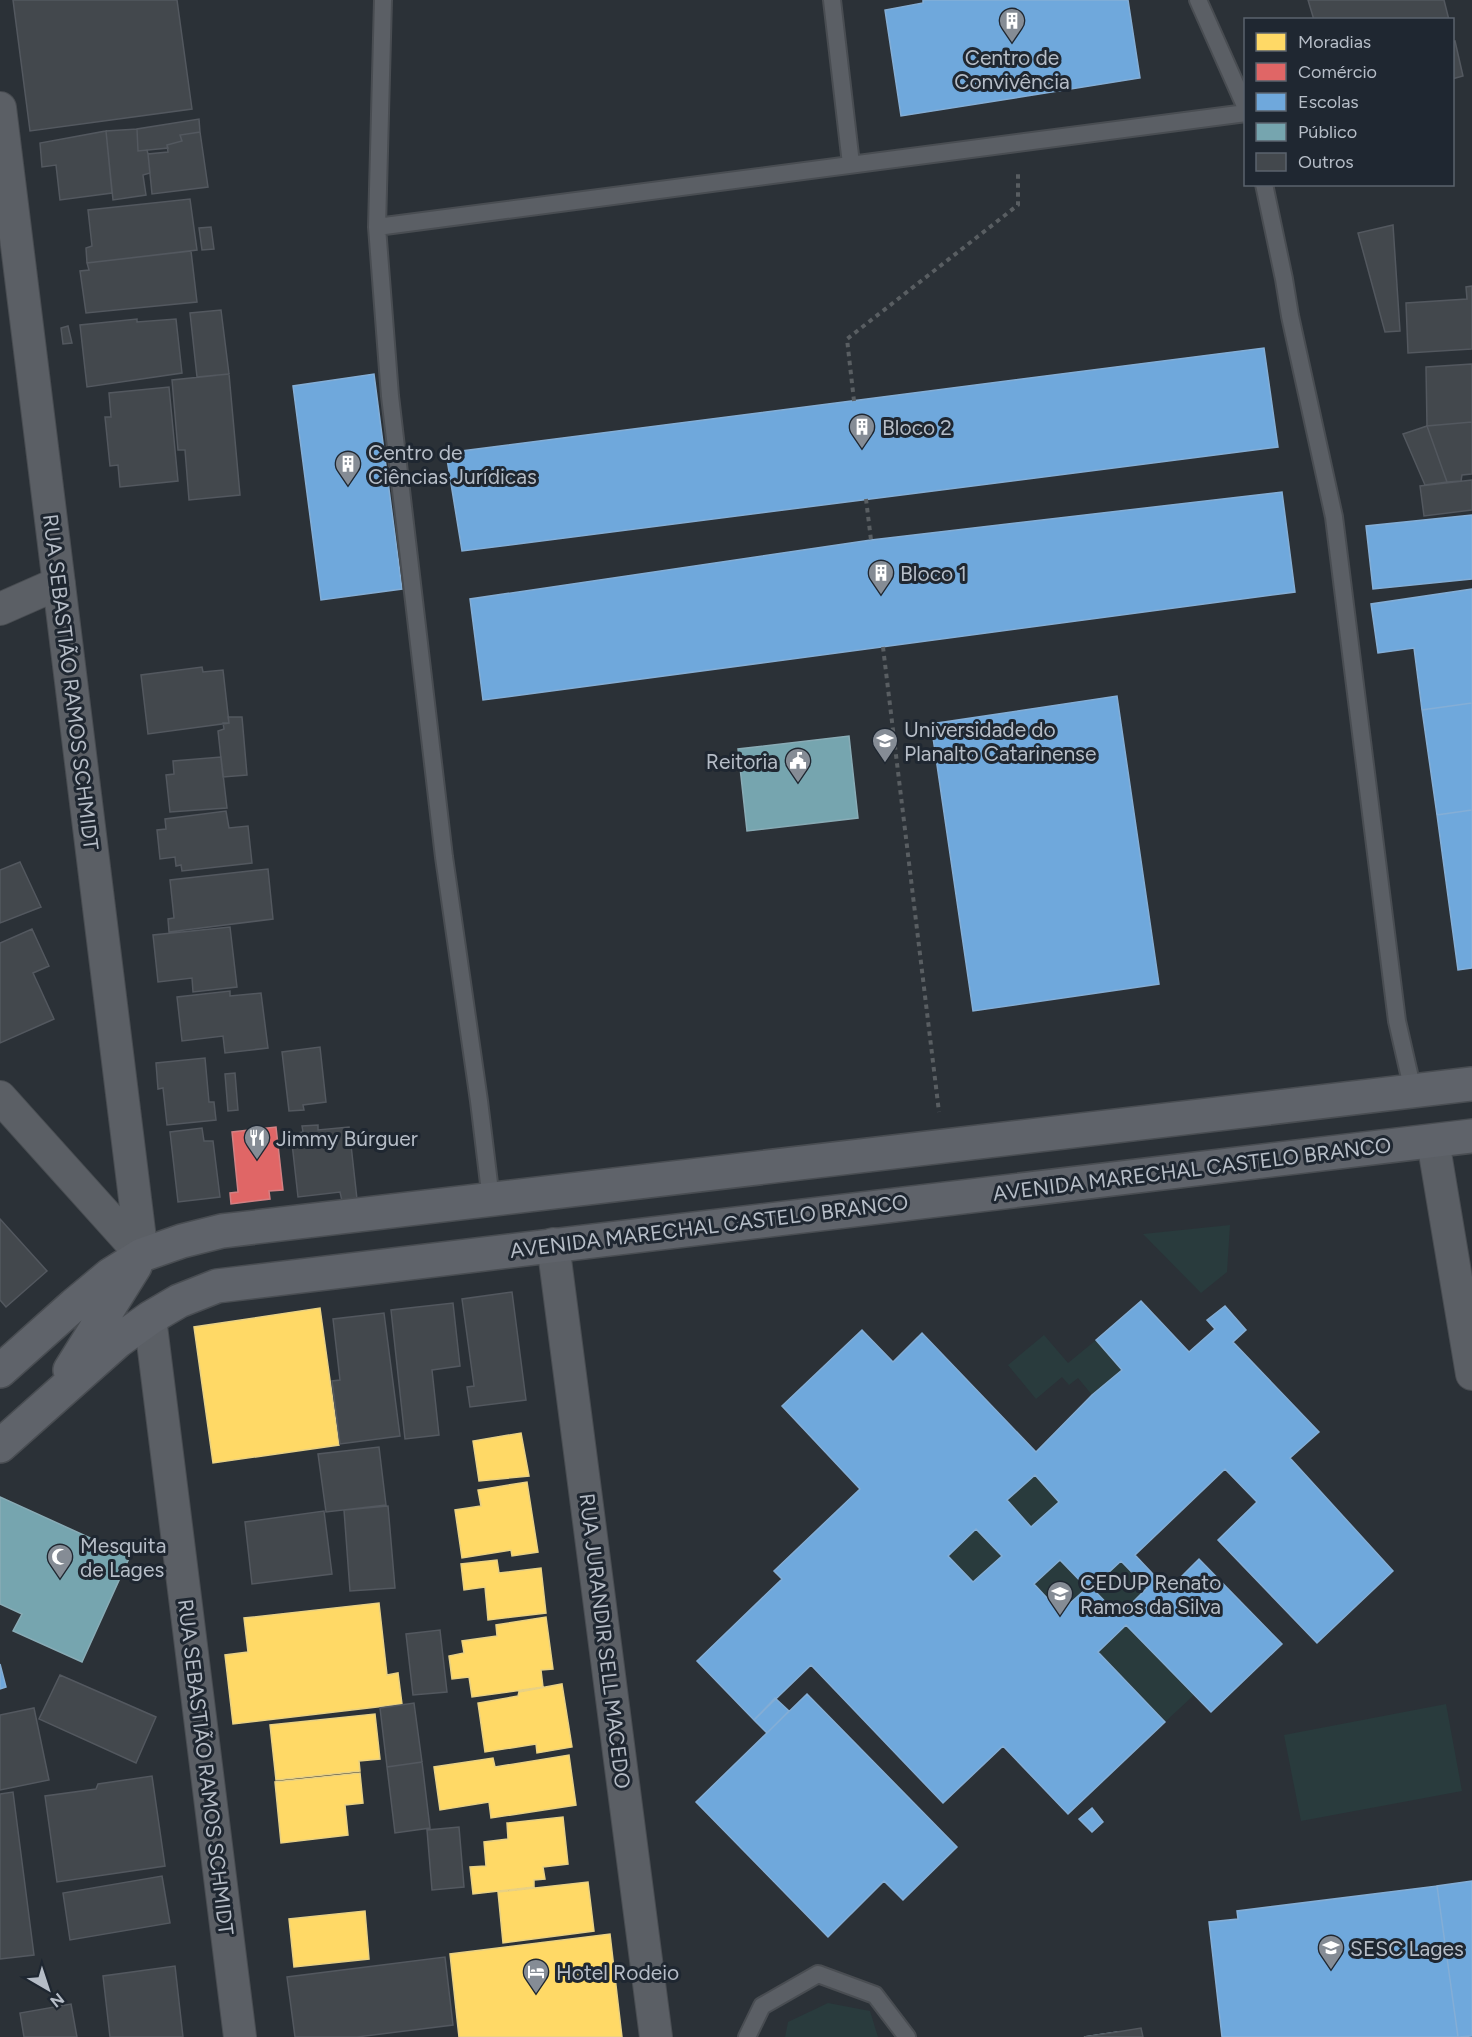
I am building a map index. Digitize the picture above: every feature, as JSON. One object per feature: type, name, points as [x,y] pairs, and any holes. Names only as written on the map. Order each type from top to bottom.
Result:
[{"type":"main road","points":[[0,1371],[74,1305],[111,1275],[142,1255],[182,1241],[222,1231],[1472,1083]]},
{"type":"main road","name":"AVENIDA MARECHAL CASTELO BRANCO","points":[[0,1446],[118,1341],[179,1301],[217,1286],[1472,1136]]},
{"type":"main road","points":[[49,1402],[142,1255]]},
{"type":"street","name":"RUA SEBASTIÃO RAMOS SCHMIDT","points":[[0,108],[142,1255]]},
{"type":"street","points":[[0,609],[59,583]]},
{"type":"street","points":[[0,1097],[142,1255]]},
{"type":"street","points":[[1433,1141],[1472,1374]]},
{"type":"street","name":"RUA JURANDIR SELL MACEDO","points":[[554,1244],[656,2037]]},
{"type":"street","name":"RUA SEBASTIÃO RAMOS SCHMIDT","points":[[150,1318],[240,2037]]},
{"type":"lane","points":[[383,0],[377,227],[390,396],[446,868],[491,1200]]},
{"type":"lane","points":[[832,0],[851,164]]},
{"type":"lane","points":[[1198,0],[1244,106]]},
{"type":"lane","points":[[377,227],[1244,113]]},
{"type":"lane","points":[[1264,186],[1334,517],[1397,1021],[1413,1091]]},
{"type":"lane","points":[[747,2037],[762,2006],[818,1974],[875,1995],[907,2037]]},
{"type":"path","points":[[854,401],[847,339],[1018,205],[1019,142]]},
{"type":"path","points":[[866,500],[871,540]]},
{"type":"path","points":[[883,647],[943,1146]]},
{"type":"shaded area","points":[[1230,1225],[1227,1272],[1201,1293],[1143,1234]]},
{"type":"shaded area","points":[[1044,1335],[1068,1363],[1096,1340],[1122,1370],[1092,1395],[1078,1378],[1069,1385],[1062,1377],[1036,1399],[1008,1365]]},
{"type":"shaded area","points":[[1035,1475],[1059,1502],[1031,1527],[1007,1500]]},
{"type":"shaded area","points":[[976,1529],[1002,1556],[973,1582],[948,1556]]},
{"type":"shaded area","points":[[1060,1560],[1087,1588],[1060,1612],[1034,1584]]},
{"type":"shaded area","points":[[1121,1561],[1147,1588],[1119,1616],[1092,1588]]},
{"type":"shaded area","points":[[1126,1625],[1194,1695],[1165,1722],[1098,1652]]},
{"type":"shaded area","points":[[1446,1704],[1462,1791],[1301,1821],[1284,1735]]},
{"type":"shaded area","points":[[828,2003],[870,2011],[878,2037],[785,2037],[788,2022]]},
{"type":"building: Moradias","points":[[320,1308],[339,1445],[213,1463],[194,1327]]},
{"type":"building: Moradias","points":[[521,1433],[529,1476],[479,1481],[473,1441]]},
{"type":"building: Moradias","points":[[527,1482],[538,1552],[512,1556],[511,1550],[462,1558],[455,1510],[481,1506],[478,1490]]},
{"type":"building: Moradias","points":[[497,1560],[499,1573],[541,1568],[546,1613],[488,1620],[485,1587],[464,1590],[461,1564]]},
{"type":"building: Moradias","points":[[379,1603],[387,1675],[398,1673],[402,1704],[233,1724],[225,1655],[248,1652],[244,1618]]},
{"type":"building: Moradias","points":[[546,1617],[553,1669],[541,1670],[543,1687],[472,1697],[469,1677],[452,1679],[449,1656],[464,1653],[462,1641],[497,1636],[496,1625]]},
{"type":"building: Moradias","points":[[562,1684],[572,1747],[537,1753],[536,1744],[485,1752],[478,1703],[518,1696],[519,1692]]},
{"type":"building: Moradias","points":[[375,1714],[380,1759],[359,1761],[360,1771],[276,1780],[270,1725]]},
{"type":"building: Moradias","points":[[569,1755],[576,1805],[491,1818],[489,1802],[440,1810],[434,1767],[493,1758],[495,1767]]},
{"type":"building: Moradias","points":[[360,1773],[363,1803],[345,1805],[348,1835],[281,1843],[275,1782]]},
{"type":"building: Moradias","points":[[563,1817],[568,1864],[543,1867],[545,1879],[534,1880],[534,1887],[473,1894],[470,1867],[486,1866],[484,1842],[508,1839],[507,1823]]},
{"type":"building: Moradias","points":[[588,1882],[594,1931],[503,1943],[498,1892]]},
{"type":"building: Moradias","points":[[365,1911],[369,1959],[294,1967],[289,1919]]},
{"type":"building: Moradias","name":"Hotel Rodeio","points":[[610,1934],[622,2037],[459,2037],[450,1954]]},
{"type":"building: Comércio","name":"Jimmy Búrguer","points":[[276,1127],[283,1190],[269,1191],[270,1199],[231,1204],[230,1193],[238,1192],[232,1132]]},
{"type":"building: Escolas","name":"Centro de Convivência","points":[[923,0],[1128,0],[1140,78],[901,116],[885,10],[923,3]]},
{"type":"building: Escolas","name":"Bloco 2","points":[[1264,348],[1278,447],[462,551],[446,453]]},
{"type":"building: Escolas","name":"Centro de Ciências Jurídicas","points":[[374,374],[402,589],[321,600],[293,386]]},
{"type":"building: Escolas","name":"Bloco 1","points":[[1282,492],[1295,592],[483,700],[470,599],[871,540]]},
{"type":"building: Escolas","points":[[1472,515],[1472,579],[1373,589],[1366,526]]},
{"type":"building: Escolas","points":[[1472,589],[1472,703],[1422,710],[1414,648],[1378,653],[1371,604]]},
{"type":"building: Escolas","points":[[1117,696],[1159,984],[973,1011],[931,724]]},
{"type":"building: Escolas","points":[[1472,703],[1472,810],[1437,815],[1422,710]]},
{"type":"building: Escolas","points":[[1472,810],[1472,968],[1458,970],[1437,815]]},
{"type":"building: Escolas","points":[[1141,1301],[1189,1352],[1215,1329],[1207,1320],[1225,1306],[1246,1330],[1233,1342],[1319,1432],[1290,1458],[1393,1571],[1317,1643],[1218,1540],[1257,1502],[1225,1469],[1135,1555],[1168,1590],[1199,1559],[1282,1644],[1211,1712],[1126,1625],[1098,1652],[1165,1722],[1068,1814],[1003,1746],[943,1803],[811,1665],[754,1720],[697,1661],[782,1579],[774,1571],[860,1489],[782,1406],[862,1330],[893,1362],[922,1333],[1036,1452],[1092,1395],[1122,1370],[1096,1340]],"holes":[[[1035,1475],[1059,1502],[1031,1527],[1007,1500]],[[976,1529],[1002,1556],[973,1582],[948,1556]],[[1060,1560],[1087,1588],[1060,1612],[1034,1584]],[[1121,1561],[1147,1588],[1119,1616],[1092,1588]]]},
{"type":"building: Escolas","points":[[0,1664],[6,1687],[0,1689]]},
{"type":"building: Escolas","points":[[807,1694],[957,1847],[903,1900],[884,1881],[828,1937],[696,1802]]},
{"type":"building: Escolas","points":[[775,1698],[789,1711],[767,1733],[754,1720]]},
{"type":"building: Escolas","points":[[1092,1808],[1103,1822],[1092,1832],[1079,1819]]},
{"type":"building: Escolas","points":[[1472,1881],[1472,2036],[1458,2037],[1437,1886]]},
{"type":"building: Escolas","name":"SESC Lages","points":[[1437,1886],[1458,2037],[1222,2037],[1209,1922],[1238,1919],[1237,1911]]},
{"type":"building: Público","name":"Reitoria","points":[[849,736],[858,818],[747,831],[738,749]]},
{"type":"building: Público","name":"Mesquita de Lages","points":[[0,1497],[130,1556],[82,1662],[13,1631],[22,1614],[0,1604]]},
{"type":"building: Público","points":[[1117,2032],[1118,2037],[1084,2037]]},
{"type":"building: Outros","points":[[13,0],[177,0],[192,109],[30,131]]},
{"type":"building: Outros","points":[[1308,0],[1444,0],[1448,18],[1313,18]]},
{"type":"building: Outros","points":[[1454,41],[1463,76],[1454,78]]},
{"type":"building: Outros","points":[[199,119],[200,132],[180,135],[182,141],[167,145],[168,148],[138,151],[137,129]]},
{"type":"building: Outros","points":[[137,129],[138,151],[147,150],[148,154],[150,173],[143,175],[146,195],[113,200],[106,131]]},
{"type":"building: Outros","points":[[106,131],[112,193],[60,200],[56,165],[42,167],[40,143]]},
{"type":"building: Outros","points":[[200,132],[208,187],[152,194],[148,154],[168,152],[167,145],[182,141],[180,135]]},
{"type":"building: Outros","points":[[190,199],[197,250],[87,263],[86,248],[92,246],[88,210]]},
{"type":"building: Outros","points":[[1393,225],[1400,331],[1385,332],[1358,233]]},
{"type":"building: Outros","points":[[211,227],[214,249],[202,250],[199,228]]},
{"type":"building: Outros","points":[[191,251],[197,302],[86,313],[80,271],[89,270],[87,263]]},
{"type":"building: Outros","points":[[1472,286],[1472,349],[1408,353],[1406,303],[1467,299],[1466,287]]},
{"type":"building: Outros","points":[[221,310],[229,374],[197,377],[190,313]]},
{"type":"building: Outros","points":[[137,319],[137,322],[176,319],[182,373],[87,387],[80,325]]},
{"type":"building: Outros","points":[[68,326],[72,343],[63,344],[61,328]]},
{"type":"building: Outros","points":[[1472,364],[1472,422],[1427,426],[1426,367]]},
{"type":"building: Outros","points":[[229,374],[240,495],[189,500],[185,450],[178,450],[172,380]]},
{"type":"building: Outros","points":[[169,387],[178,481],[120,487],[118,465],[110,466],[105,417],[111,417],[109,393]]},
{"type":"building: Outros","points":[[1472,422],[1472,474],[1462,475],[1461,481],[1447,482],[1427,426]]},
{"type":"building: Outros","points":[[1427,426],[1447,482],[1425,485],[1403,434]]},
{"type":"building: Outros","points":[[1472,480],[1472,510],[1424,516],[1420,486]]},
{"type":"building: Outros","points":[[202,667],[203,672],[223,670],[229,723],[148,734],[141,675]]},
{"type":"building: Outros","points":[[228,717],[242,717],[247,775],[223,777],[218,731],[224,729],[223,723],[229,723]]},
{"type":"building: Outros","points":[[221,757],[227,808],[170,812],[166,775],[174,774],[173,761]]},
{"type":"building: Outros","points":[[226,811],[229,828],[248,826],[252,863],[182,871],[181,865],[176,866],[175,857],[160,859],[157,830],[166,829],[165,819]]},
{"type":"building: Outros","points":[[20,862],[41,907],[0,923],[0,870]]},
{"type":"building: Outros","points":[[268,869],[273,919],[169,932],[168,919],[174,918],[170,880]]},
{"type":"building: Outros","points":[[230,927],[237,987],[193,992],[192,978],[158,982],[153,935]]},
{"type":"building: Outros","points":[[32,929],[49,966],[33,973],[54,1019],[0,1043],[0,943]]},
{"type":"building: Outros","points":[[230,991],[230,996],[261,993],[268,1048],[225,1053],[223,1036],[182,1041],[177,997]]},
{"type":"building: Outros","points":[[320,1047],[326,1102],[303,1105],[304,1110],[289,1111],[282,1052]]},
{"type":"building: Outros","points":[[205,1058],[209,1102],[214,1102],[216,1120],[167,1125],[163,1088],[158,1089],[156,1063]]},
{"type":"building: Outros","points":[[235,1073],[238,1110],[228,1111],[225,1074]]},
{"type":"building: Outros","points":[[318,1125],[318,1130],[349,1127],[357,1199],[342,1201],[340,1192],[298,1197],[291,1134],[303,1132],[302,1126]]},
{"type":"building: Outros","points":[[202,1128],[204,1141],[213,1141],[220,1197],[178,1202],[170,1132]]},
{"type":"building: Outros","points":[[0,1219],[47,1271],[6,1307],[0,1300]]},
{"type":"building: Outros","points":[[512,1292],[526,1400],[470,1407],[467,1387],[474,1386],[462,1299]]},
{"type":"building: Outros","points":[[453,1303],[460,1366],[432,1370],[439,1435],[405,1439],[391,1310]]},
{"type":"building: Outros","points":[[384,1313],[400,1436],[340,1444],[332,1381],[340,1380],[333,1319]]},
{"type":"building: Outros","points":[[379,1447],[386,1505],[326,1512],[318,1454]]},
{"type":"building: Outros","points":[[388,1506],[395,1588],[350,1591],[344,1510]]},
{"type":"building: Outros","points":[[324,1511],[332,1574],[252,1584],[245,1522]]},
{"type":"building: Outros","points":[[440,1630],[447,1692],[413,1695],[406,1634]]},
{"type":"building: Outros","points":[[60,1675],[156,1717],[136,1763],[39,1719]]},
{"type":"building: Outros","points":[[414,1703],[422,1762],[387,1767],[380,1708]]},
{"type":"building: Outros","points":[[34,1708],[49,1780],[0,1790],[0,1715]]},
{"type":"building: Outros","points":[[422,1762],[430,1828],[395,1833],[387,1767]]},
{"type":"building: Outros","points":[[152,1776],[165,1866],[57,1882],[45,1796],[96,1789],[98,1784]]},
{"type":"building: Outros","points":[[13,1792],[34,1955],[0,1959],[0,1794]]},
{"type":"building: Outros","points":[[459,1827],[464,1887],[432,1890],[427,1830]]},
{"type":"building: Outros","points":[[162,1876],[170,1923],[70,1940],[63,1893]]},
{"type":"building: Outros","points":[[445,1957],[453,2025],[357,2037],[295,2037],[287,1977]]},
{"type":"building: Outros","points":[[175,1966],[183,2037],[110,2037],[103,1976]]},
{"type":"building: Outros","points":[[71,2004],[77,2037],[24,2037],[20,2013]]},
{"type":"building: Outros","points":[[1141,2028],[1143,2037],[1084,2037],[1117,2032]]},
{"type":"place","name":"Centro de Convivência","points":[[1012,44]]},
{"type":"place","name":"Bloco 2","points":[[862,450]]},
{"type":"place","name":"Centro de Ciências Jurídicas","points":[[348,487]]},
{"type":"place","name":"Bloco 1","points":[[881,596]]},
{"type":"place","name":"Universidade do Planalto Catarinense","points":[[885,764]]},
{"type":"place","name":"Reitoria","points":[[798,784]]},
{"type":"place","name":"Jimmy Búrguer","points":[[257,1161]]},
{"type":"place","name":"Mesquita de Lages","points":[[60,1580]]},
{"type":"place","name":"CEDUP Renato Ramos da Silva","points":[[1060,1617]]},
{"type":"place","name":"SESC Lages","points":[[1331,1971]]},
{"type":"place","name":"Hotel Rodeio","points":[[536,1995]]}]
